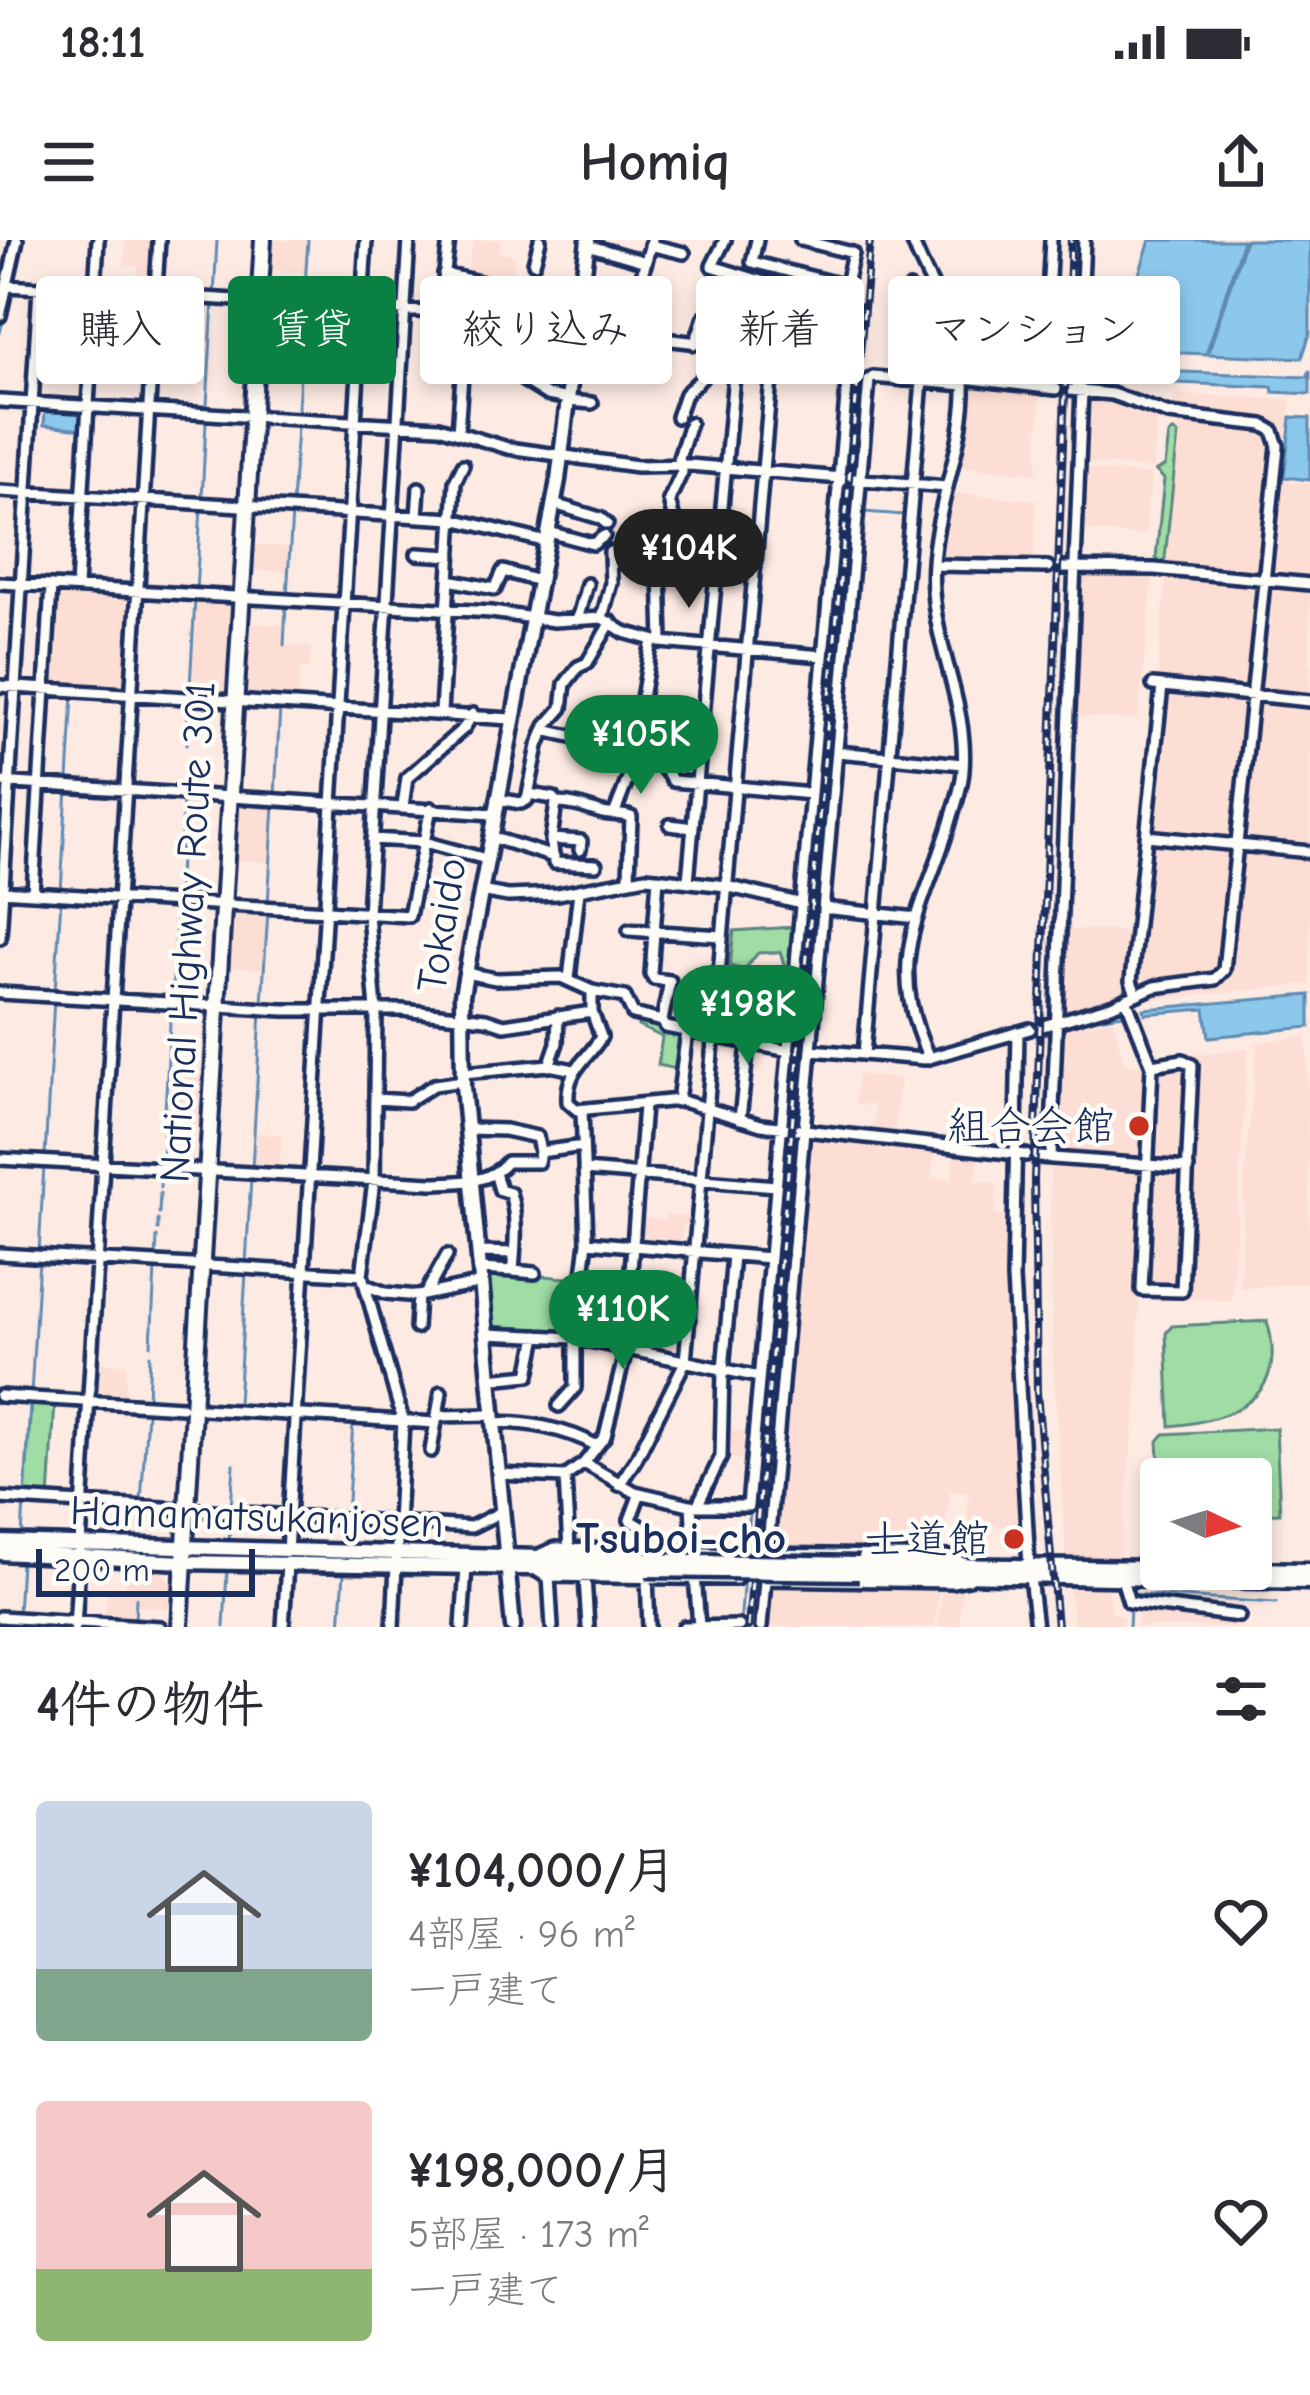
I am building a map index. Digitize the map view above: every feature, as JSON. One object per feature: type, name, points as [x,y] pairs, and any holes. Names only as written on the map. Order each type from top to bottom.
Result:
[{"type":"highway","name":"National Highway Route 301","points":[[260,276],[262,240]]},
{"type":"highway","name":"National Highway Route 301","points":[[179,1627],[254,384]]},
{"type":"main road","name":"Tokaido","points":[[582,276],[584,242]]},
{"type":"main road","name":"Tokaido","points":[[513,1627],[467,1130],[461,1017],[464,973],[554,504],[571,384]]},
{"type":"main road","name":"Hamamatsukanjosen","points":[[0,1542],[80,1551]]},
{"type":"main road","name":"Hamamatsukanjosen","points":[[0,1552],[1294,1575],[1310,1582]]},
{"type":"main road","name":"Hamamatsukanjosen","points":[[1116,1575],[1140,1571]]},
{"type":"street","points":[[0,316],[17,240]]},
{"type":"street","points":[[96,276],[98,240]]},
{"type":"street","points":[[157,276],[159,240]]},
{"type":"street","points":[[364,276],[366,240]]},
{"type":"street","points":[[393,1627],[403,1420],[364,1280],[374,1181],[376,1010],[368,914],[409,240]]},
{"type":"street","points":[[449,240],[444,274],[453,276]]},
{"type":"street","points":[[534,263],[540,240]]},
{"type":"street","points":[[725,240],[712,266],[740,276]]},
{"type":"street","points":[[757,240],[752,262],[807,276]]},
{"type":"street","points":[[803,240],[853,253],[848,276]]},
{"type":"street","points":[[912,240],[928,276]]},
{"type":"street","points":[[1043,388],[1051,240]]},
{"type":"street","points":[[1084,240],[1060,910],[1048,1024],[1053,1102],[1045,1157],[1188,1168]]},
{"type":"street","points":[[584,242],[646,262]]},
{"type":"street","points":[[642,276],[651,243],[684,254]]},
{"type":"street","points":[[7,286],[36,288]]},
{"type":"street","points":[[396,310],[420,311]]},
{"type":"street","points":[[0,938],[5,782],[36,337]]},
{"type":"street","points":[[672,340],[694,344],[696,339]]},
{"type":"street","points":[[761,1627],[869,380],[888,380]]},
{"type":"street","points":[[677,417],[685,394],[696,383]]},
{"type":"street","points":[[77,587],[89,384]]},
{"type":"street","points":[[75,1624],[151,384]]},
{"type":"street","points":[[283,1627],[357,384]]},
{"type":"street","points":[[458,432],[461,384]]},
{"type":"street","points":[[529,384],[547,395],[592,404]]},
{"type":"street","points":[[688,881],[733,384]]},
{"type":"street","points":[[619,1485],[685,1362],[771,384]]},
{"type":"street","points":[[584,1463],[640,1493],[694,1506],[748,1507],[847,384]]},
{"type":"street","points":[[865,1054],[922,384]]},
{"type":"street","points":[[929,1058],[905,983],[905,964],[953,813],[963,764],[960,710],[934,605],[933,565],[964,384]]},
{"type":"street","points":[[998,384],[1056,389]]},
{"type":"street","points":[[1048,1024],[1170,984],[1211,980],[1222,973],[1278,446],[1273,431],[1263,425],[1169,414],[1110,394],[1076,390]]},
{"type":"street","points":[[0,401],[190,412],[195,418],[252,416],[307,424],[312,420],[398,425],[458,432],[495,445],[648,467],[724,468],[946,487]]},
{"type":"street","points":[[690,423],[679,458],[682,472],[669,500],[674,520],[660,569],[657,641],[630,753],[660,764],[673,782],[812,794]]},
{"type":"street","points":[[441,712],[455,482],[464,465]]},
{"type":"street","points":[[417,516],[419,488]]},
{"type":"street","points":[[0,491],[453,519],[593,544],[604,536]]},
{"type":"street","points":[[554,504],[607,524]]},
{"type":"street","points":[[638,542],[666,548]]},
{"type":"street","points":[[5,782],[430,808],[521,803],[529,794],[544,730],[562,708],[565,683],[587,663],[606,620],[610,551]]},
{"type":"street","points":[[417,554],[451,556]]},
{"type":"street","points":[[430,554],[430,571]]},
{"type":"street","points":[[933,565],[1048,567]]},
{"type":"street","points":[[1061,568],[1155,569],[1310,584]]},
{"type":"street","points":[[449,580],[496,589],[503,571],[539,581]]},
{"type":"street","points":[[0,583],[606,620],[624,632],[657,641],[824,656]]},
{"type":"street","points":[[577,620],[587,584]]},
{"type":"street","points":[[33,893],[51,586]]},
{"type":"street","points":[[1152,1065],[1184,1060],[1192,1065],[1182,1292],[1142,1290],[1152,1065],[1131,997],[1131,981],[1157,685],[1310,701]]},
{"type":"street","points":[[0,686],[511,718]]},
{"type":"street","points":[[403,806],[406,778],[461,732],[473,714]]},
{"type":"street","points":[[544,730],[584,739],[586,719]]},
{"type":"street","points":[[837,752],[963,764]]},
{"type":"street","points":[[615,812],[636,758]]},
{"type":"street","points":[[529,794],[554,798],[556,803],[551,838],[554,863],[596,865]]},
{"type":"street","points":[[556,803],[579,803],[632,818],[629,878]]},
{"type":"street","points":[[1,892],[409,916],[430,808]]},
{"type":"street","points":[[670,825],[693,828]]},
{"type":"street","points":[[1146,836],[1310,852]]},
{"type":"street","points":[[490,837],[554,857]]},
{"type":"street","points":[[551,838],[581,841],[580,850]]},
{"type":"street","points":[[372,839],[424,842],[486,859]]},
{"type":"street","points":[[480,891],[535,896],[629,878],[658,878],[726,886],[802,904]]},
{"type":"street","points":[[658,878],[651,974],[654,979],[670,981],[662,1021]]},
{"type":"street","points":[[569,979],[579,891]]},
{"type":"street","points":[[823,908],[917,918]]},
{"type":"street","points":[[629,930],[722,936]]},
{"type":"street","points":[[464,973],[496,979],[569,979],[592,991],[627,998],[632,1014],[662,1021],[666,1027],[789,1051]]},
{"type":"street","points":[[592,991],[592,1012],[601,1041],[580,1058],[568,1083],[568,1102],[582,1111],[678,1100],[782,1128],[1020,1154]]},
{"type":"street","points":[[0,993],[376,1010],[504,1025],[592,1012]]},
{"type":"street","points":[[550,1066],[558,1016]]},
{"type":"street","points":[[811,1050],[929,1058],[1024,1030],[1015,1340],[1036,1627]]},
{"type":"street","points":[[678,1100],[687,1031]]},
{"type":"street","points":[[740,1119],[748,1044]]},
{"type":"street","points":[[375,1099],[408,1101],[434,1085],[463,1077],[550,1066],[574,1070]]},
{"type":"street","points":[[498,1474],[565,1478],[605,1436],[623,1349],[644,1106]]},
{"type":"street","points":[[559,1406],[575,1388],[575,1338],[587,1242],[582,1111]]},
{"type":"street","points":[[0,1159],[374,1181],[472,1180],[496,1176],[507,1162],[538,1162],[537,1137],[505,1130],[467,1130]]},
{"type":"street","points":[[540,1152],[583,1146]]},
{"type":"street","points":[[584,1170],[776,1186]]},
{"type":"street","points":[[496,1176],[500,1190],[510,1193],[513,1200],[513,1271]]},
{"type":"street","points":[[587,1242],[770,1258]]},
{"type":"street","points":[[479,1252],[514,1253]]},
{"type":"street","points":[[0,1253],[304,1272],[364,1280],[386,1293],[422,1295],[442,1294],[481,1276],[535,1273]]},
{"type":"street","points":[[416,1328],[422,1295],[446,1255]]},
{"type":"street","points":[[699,1626],[694,1506],[721,1457],[733,1255]]},
{"type":"street","points":[[487,1334],[575,1338],[759,1377]]},
{"type":"street","points":[[490,1379],[529,1375],[537,1336]]},
{"type":"street","points":[[431,1451],[441,1393]]},
{"type":"street","points":[[0,1396],[130,1404],[136,1409],[193,1408],[244,1416],[254,1412],[403,1420],[493,1419],[595,1445]]},
{"type":"street","points":[[551,1448],[556,1432]]},
{"type":"street","points":[[565,1478],[569,1549]]},
{"type":"street","points":[[399,1492],[418,1493]]},
{"type":"street","points":[[640,1493],[630,1520],[642,1527],[649,1627]]},
{"type":"street","points":[[0,1498],[469,1526],[501,1512]]},
{"type":"street","points":[[462,1627],[469,1526]]},
{"type":"street","points":[[534,1563],[549,1576],[585,1576],[646,1565],[694,1553],[736,1554],[736,1579],[696,1578],[646,1565],[569,1549],[555,1549],[534,1563]]},
{"type":"street","points":[[766,1554],[950,1558],[972,1570]]},
{"type":"street","points":[[765,1579],[952,1582],[972,1570]]},
{"type":"street","points":[[1116,1575],[1129,1602],[1239,1616]]},
{"type":"street","points":[[549,1576],[553,1627]]},
{"type":"street","points":[[585,1576],[588,1627]]},
{"type":"street","points":[[0,1617],[160,1627]]},
{"type":"street","points":[[684,1627],[739,1627]]},
{"type":"shaded area","points":[[126,240],[157,240],[155,276],[138,276],[139,267],[124,266]]},
{"type":"shaded area","points":[[272,240],[307,240],[305,272],[270,270]]},
{"type":"shaded area","points":[[466,240],[501,240],[499,252],[515,255],[511,276],[466,276],[473,243]]},
{"type":"shaded area","points":[[971,388],[1040,396],[1037,473],[956,466]]},
{"type":"shaded area","points":[[1175,394],[1291,400],[1281,480],[1310,484],[1310,696],[1157,680],[1180,411],[1170,409]]},
{"type":"shaded area","points":[[1088,397],[1158,416],[1153,469],[1084,462]]},
{"type":"shaded area","points":[[1083,468],[1151,475],[1145,536],[1081,530]]},
{"type":"shaded area","points":[[950,493],[1036,500],[1034,564],[941,562]]},
{"type":"shaded area","points":[[254,545],[289,547],[287,572],[252,570]]},
{"type":"shaded area","points":[[1081,573],[1153,574],[1138,720],[1073,716]]},
{"type":"shaded area","points":[[53,588],[136,593],[130,691],[47,686]]},
{"type":"shaded area","points":[[196,597],[232,599],[226,697],[190,695]]},
{"type":"shaded area","points":[[249,623],[284,625],[283,645],[312,647],[310,668],[300,668],[298,701],[245,698]]},
{"type":"shaded area","points":[[1169,692],[1310,706],[1310,984],[1143,1000],[1134,984],[1164,696]]},
{"type":"shaded area","points":[[586,757],[633,762],[626,781],[585,779]]},
{"type":"shaded area","points":[[238,800],[273,802],[270,862],[235,860]]},
{"type":"shaded area","points":[[232,908],[267,910],[263,969],[228,967]]},
{"type":"shaded area","points":[[1061,929],[1133,932],[1127,985],[1115,1000],[1062,1017],[1058,1014]]},
{"type":"shaded area","points":[[1113,1019],[1124,1064],[1148,1066],[1160,1059],[1248,1048],[1232,1300],[1139,1299],[1136,1405],[1120,1559],[1066,1558],[1052,1342],[1050,1164],[1128,1167],[1057,1153],[1058,1028]]},
{"type":"shaded area","points":[[1307,1036],[1310,1282],[1240,1288],[1258,1042]]},
{"type":"shaded area","points":[[168,1067],[204,1069],[200,1129],[164,1126]]},
{"type":"shaded area","points":[[858,1074],[900,1079],[894,1135],[873,1133],[875,1106],[855,1104]]},
{"type":"shaded area","points":[[255,1133],[282,1135],[279,1173],[253,1171]]},
{"type":"shaded area","points":[[805,1135],[934,1149],[932,1177],[952,1179],[954,1151],[979,1153],[976,1181],[998,1183],[995,1214],[1011,1216],[1023,1528],[991,1525],[988,1557],[964,1551],[969,1493],[950,1491],[947,1521],[923,1519],[920,1550],[768,1547]]},
{"type":"shaded area","points":[[665,1215],[694,1217],[693,1226],[683,1226],[681,1240],[647,1237],[646,1244],[636,1243],[636,1217],[663,1220]]},
{"type":"shaded area","points":[[94,1362],[127,1364],[125,1401],[91,1399]]},
{"type":"shaded area","points":[[724,1429],[752,1432],[750,1461],[723,1458]]},
{"type":"shaded area","points":[[127,1567],[159,1569],[171,1582],[170,1608],[135,1606],[134,1624],[105,1622],[107,1587],[126,1588]]},
{"type":"shaded area","points":[[768,1587],[938,1590],[935,1627],[765,1627]]},
{"type":"shaded area","points":[[1069,1587],[1107,1588],[1111,1611],[1123,1617],[1122,1627],[1074,1627]]},
{"type":"shaded area","points":[[942,1590],[962,1590],[959,1627],[938,1627]]},
{"type":"shaded area","points":[[1139,1608],[1242,1621],[1241,1627],[1137,1627]]},
{"type":"green space","points":[[1174,431],[1178,435],[1165,559],[1160,562],[1156,558],[1164,479],[1156,471],[1165,466],[1169,435]]},
{"type":"green space","points":[[792,927],[790,969],[780,952],[758,953],[744,970],[730,966],[734,931]]},
{"type":"green space","points":[[722,1002],[788,1015],[785,1046],[721,1034]]},
{"type":"green space","points":[[639,1020],[683,1036],[680,1070],[658,1065],[662,1037],[638,1026]]},
{"type":"green space","points":[[490,1271],[578,1279],[572,1332],[493,1326],[486,1275]]},
{"type":"green space","points":[[1267,1321],[1270,1369],[1251,1400],[1215,1418],[1170,1426],[1166,1333],[1172,1326]]},
{"type":"green space","points":[[31,1401],[55,1403],[49,1499],[25,1498]]},
{"type":"green space","points":[[1276,1428],[1280,1513],[1272,1513],[1272,1458],[1159,1458],[1158,1441],[1164,1434]]},
{"type":"water","points":[[1150,240],[1243,240],[1206,354],[1180,353],[1180,276],[1138,276]]},
{"type":"water","points":[[1245,240],[1310,240],[1310,334],[1302,358],[1208,354]]},
{"type":"water","points":[[1310,370],[1310,394],[1273,392],[1272,387],[1180,383],[1180,372],[1307,377]]},
{"type":"water","points":[[45,412],[84,413],[83,429],[44,425]]},
{"type":"water","points":[[1291,417],[1310,418],[1310,480],[1284,477]]},
{"type":"water","points":[[1310,995],[1310,1027],[1209,1037],[1205,1009],[1145,1014],[1144,1009]]},
{"type":"waterway","points":[[214,297],[217,240]]},
{"type":"waterway","points":[[306,276],[308,240]]},
{"type":"waterway","points":[[906,240],[921,276]]},
{"type":"waterway","points":[[207,405],[213,301]]},
{"type":"waterway","points":[[0,333],[3,321]]},
{"type":"waterway","points":[[298,411],[300,384]]},
{"type":"waterway","points":[[957,389],[958,409]]},
{"type":"waterway","points":[[202,498],[206,422]]},
{"type":"waterway","points":[[943,483],[956,424]]},
{"type":"waterway","points":[[292,504],[297,427]]},
{"type":"waterway","points":[[196,592],[201,507]]},
{"type":"waterway","points":[[287,596],[292,512]]},
{"type":"waterway","points":[[864,512],[904,515]]},
{"type":"waterway","points":[[190,686],[195,599]]},
{"type":"waterway","points":[[284,645],[286,605]]},
{"type":"waterway","points":[[68,780],[73,694]]},
{"type":"waterway","points":[[187,744],[189,701]]},
{"type":"waterway","points":[[275,794],[280,708]]},
{"type":"waterway","points":[[184,791],[186,765]]},
{"type":"waterway","points":[[61,891],[67,788]]},
{"type":"waterway","points":[[178,898],[183,800]]},
{"type":"waterway","points":[[268,904],[274,805]]},
{"type":"waterway","points":[[55,991],[61,899]]},
{"type":"waterway","points":[[172,998],[177,906]]},
{"type":"waterway","points":[[262,1003],[268,911]]},
{"type":"waterway","points":[[906,945],[902,973],[907,1006]]},
{"type":"waterway","points":[[45,1156],[54,999]]},
{"type":"waterway","points":[[162,1163],[171,1006]]},
{"type":"waterway","points":[[252,1169],[261,1012]]},
{"type":"waterway","points":[[1077,1021],[1123,1014]]},
{"type":"waterway","points":[[986,1045],[1016,1038]]},
{"type":"waterway","points":[[39,1252],[44,1166]]},
{"type":"waterway","points":[[160,1187],[161,1172]]},
{"type":"waterway","points":[[246,1264],[251,1178]]},
{"type":"waterway","points":[[159,1213],[160,1193]]},
{"type":"waterway","points":[[158,1220],[158,1230]]},
{"type":"waterway","points":[[156,1259],[157,1237]]},
{"type":"waterway","points":[[31,1394],[39,1259]]},
{"type":"waterway","points":[[151,1345],[155,1269]]},
{"type":"waterway","points":[[238,1403],[246,1273]]},
{"type":"waterway","points":[[148,1398],[150,1355]]},
{"type":"waterway","points":[[25,1495],[30,1403]]},
{"type":"waterway","points":[[141,1502],[147,1413]]},
{"type":"waterway","points":[[347,1515],[353,1423]]},
{"type":"waterway","points":[[231,1508],[234,1464]]},
{"type":"waterway","points":[[22,1535],[24,1502]]},
{"type":"waterway","points":[[140,1530],[141,1509]]},
{"type":"waterway","points":[[746,1560],[750,1510]]},
{"type":"waterway","points":[[229,1541],[231,1515]]},
{"type":"waterway","points":[[345,1545],[347,1523]]},
{"type":"waterway","points":[[18,1614],[21,1562]]},
{"type":"waterway","points":[[224,1627],[227,1571]]},
{"type":"waterway","points":[[340,1627],[344,1573]]},
{"type":"waterway","points":[[740,1626],[744,1575]]},
{"type":"waterway","points":[[1132,1594],[1276,1603]]},
{"type":"waterway","points":[[135,1621],[136,1598]]},
{"type":"waterway","points":[[1129,1627],[1130,1607]]},
{"type":"railway","points":[[748,1627],[870,240]]},
{"type":"railway","points":[[1057,1627],[1037,1392],[1034,1179],[1071,240]]},
{"type":"place","name":"組合会館","points":[[1139,1126]]},
{"type":"place","name":"士道館","points":[[1014,1539]]},
{"type":"district","name":"Tsuboi-cho","points":[[681,1538]]}]
